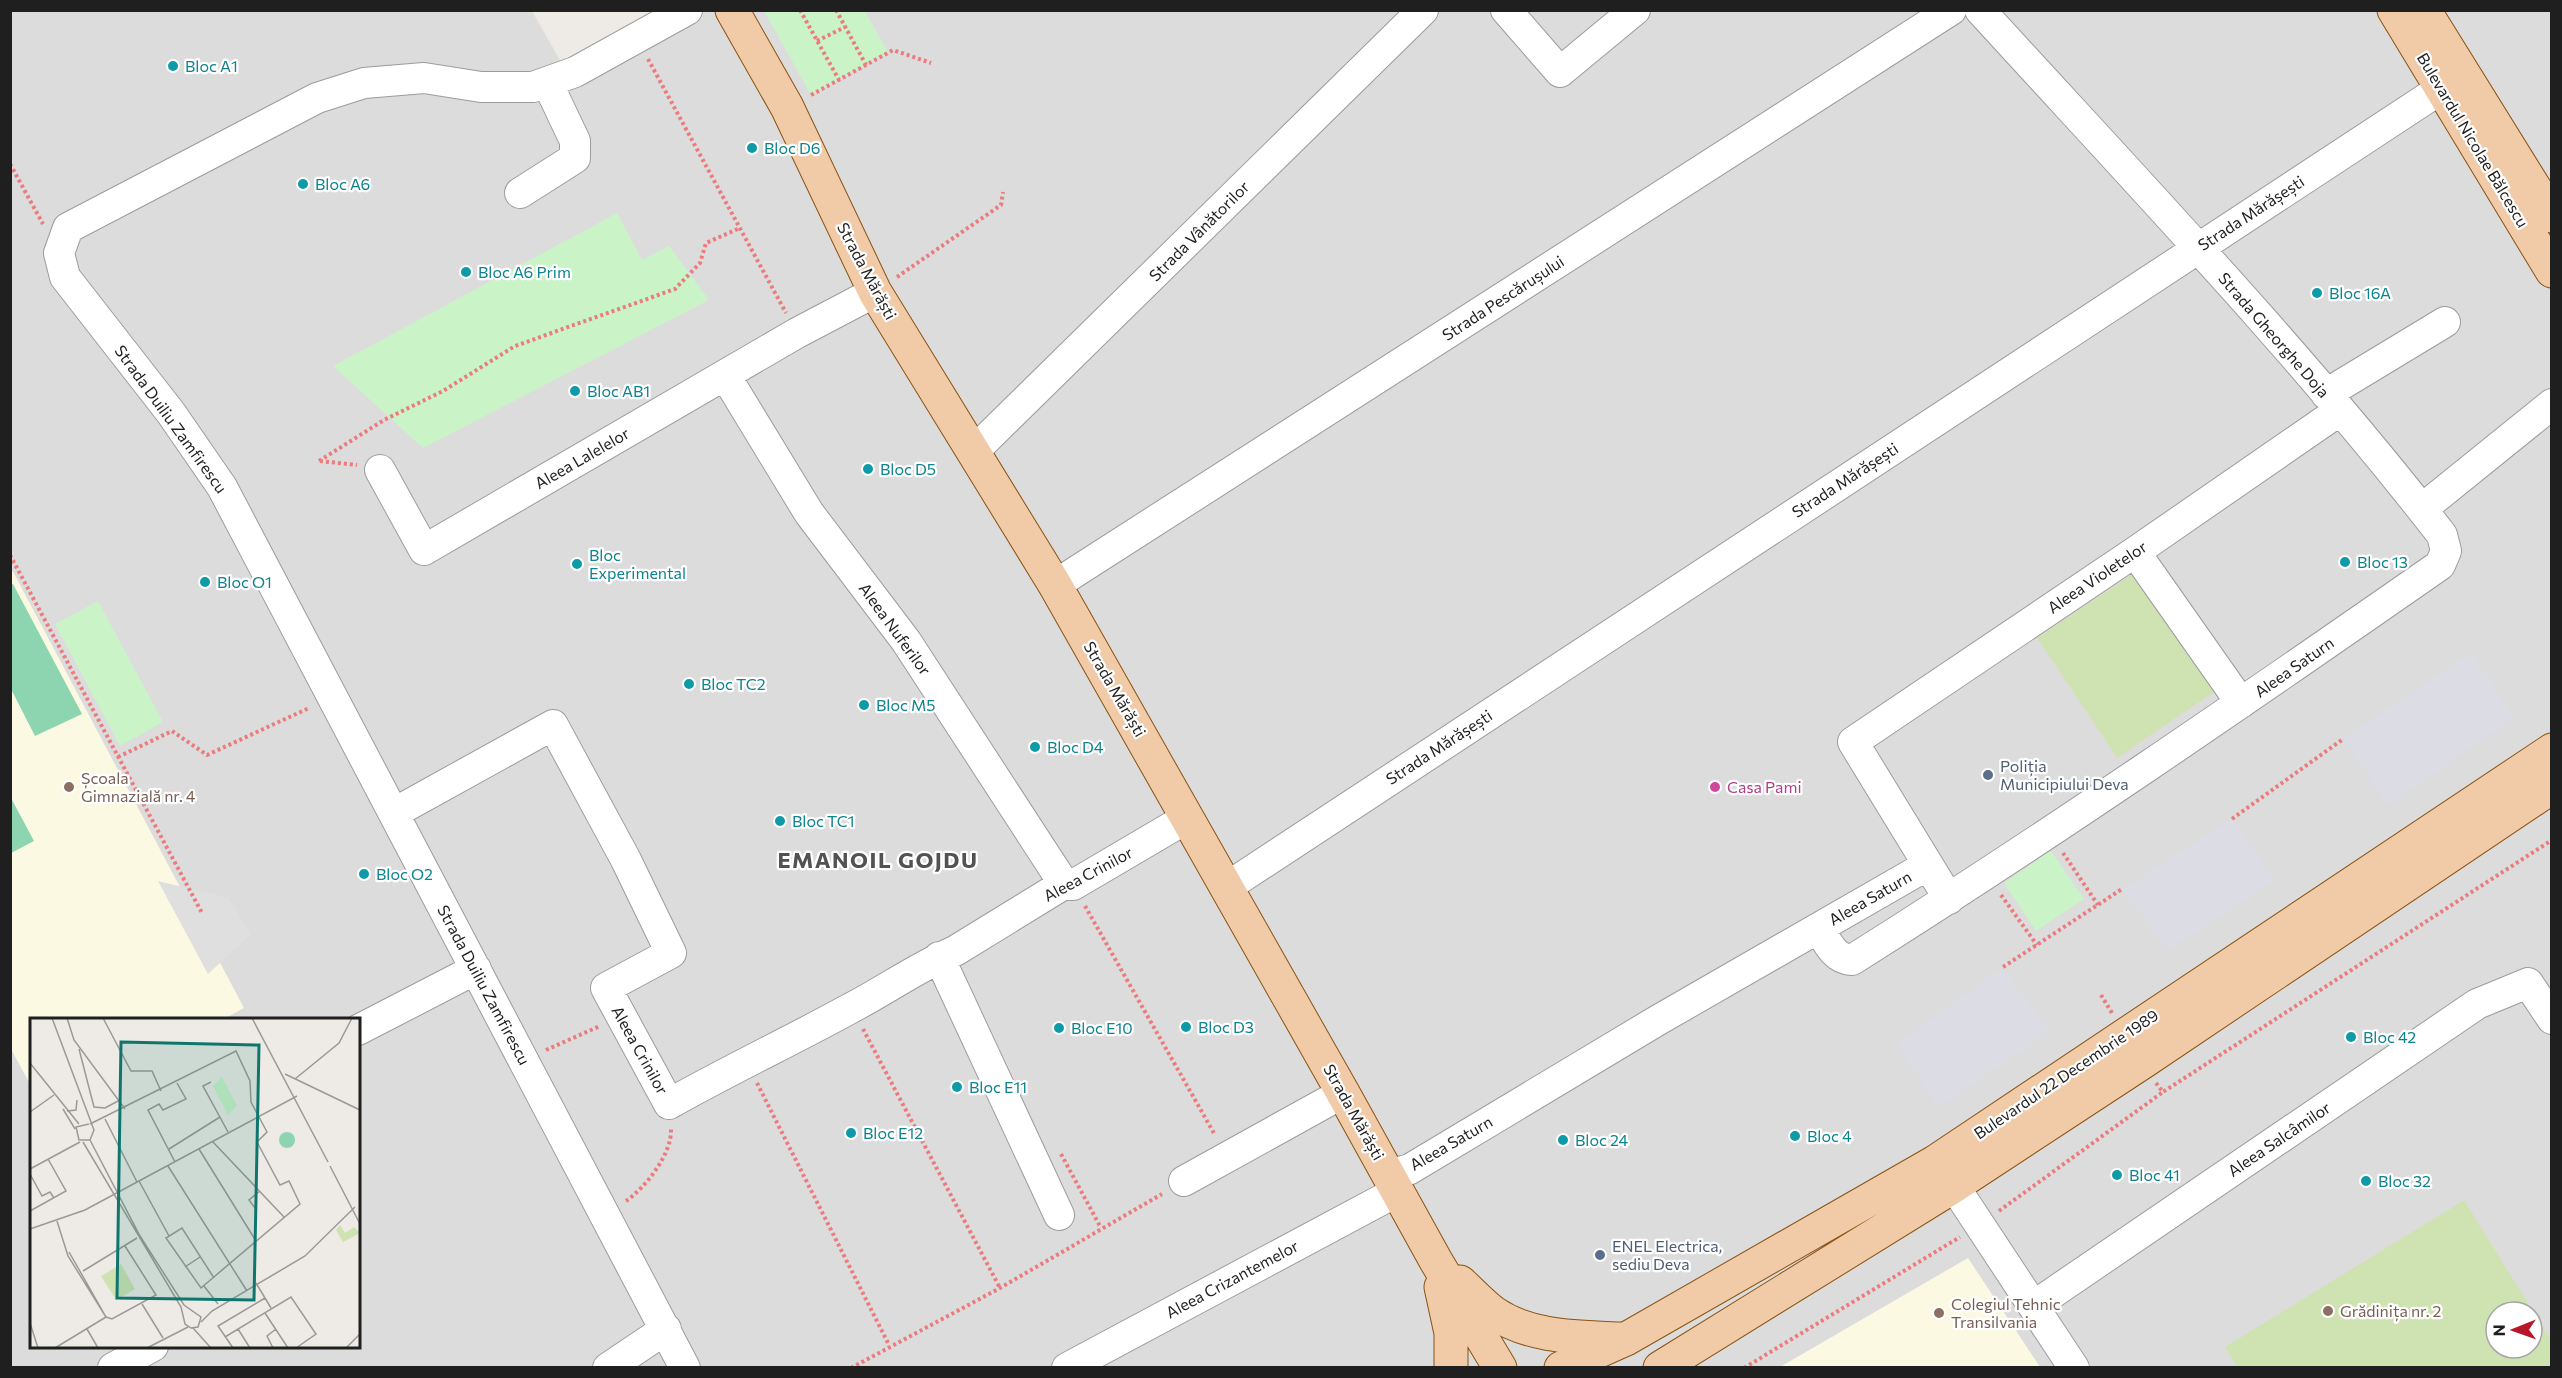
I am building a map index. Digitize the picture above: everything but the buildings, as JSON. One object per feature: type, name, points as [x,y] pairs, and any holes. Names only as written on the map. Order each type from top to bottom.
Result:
[{"type":"main road","name":"Strada Mărăști","points":[[732,10],[787,107],[875,292],[1056,585],[1394,1183],[1436,1262],[1500,1368]]},
{"type":"main road","name":"Bulevardul Nicolae Bălcescu","points":[[2394,10],[2453,80],[2552,216]]},
{"type":"main road","name":"Bulevardul Nicolae Bălcescu","points":[[2424,10],[2453,80],[2552,271]]},
{"type":"main road","name":"Bulevardul 22 Decembrie 1989","points":[[1561,1368],[1626,1339],[1935,1162],[2552,750]]},
{"type":"main road","points":[[1660,1368],[1954,1186],[2552,787]]},
{"type":"main road","points":[[1436,1262],[1495,1314],[1521,1325],[1552,1335],[1626,1339]]},
{"type":"main road","points":[[1436,1262],[1451,1333],[1451,1368]]},
{"type":"street","points":[[59,253],[68,228],[317,98],[364,83],[424,78],[481,87],[533,87],[575,72],[687,10]]},
{"type":"street","name":"Strada Vânătorilor","points":[[974,451],[1423,10]]},
{"type":"street","points":[[1506,10],[1560,72],[1635,10]]},
{"type":"street","name":"Strada Pescărușului","points":[[1056,585],[1951,10]]},
{"type":"street","name":"Strada Gheorghe Doja","points":[[1980,10],[2197,248],[2333,402],[2422,509],[2442,535],[2446,551],[2440,566]]},
{"type":"street","name":"Strada Mărășești","points":[[1227,887],[2453,80]]},
{"type":"street","points":[[520,193],[575,158],[575,141],[547,82]]},
{"type":"street","name":"Strada Duiliu Zamfirescu","points":[[59,253],[65,277],[171,414],[222,487],[685,1368]]},
{"type":"street","name":"Aleea Lalelelor","points":[[380,470],[424,550],[797,333],[875,292]]},
{"type":"street","name":"Aleea Violetelor","points":[[1928,865],[1853,742],[2135,552],[2333,402],[2445,322]]},
{"type":"street","name":"Aleea Nuferilor","points":[[725,375],[809,513],[906,641],[1069,884]]},
{"type":"street","points":[[2422,509],[2552,404]]},
{"type":"street","points":[[2135,552],[2241,703]]},
{"type":"street","name":"Aleea Saturn","points":[[1394,1183],[1410,1169],[1928,865],[1949,899],[2440,566]]},
{"type":"street","name":"Aleea Crinilor","points":[[394,813],[553,725],[626,860],[671,952],[606,988],[669,1104],[746,1061],[853,1008],[939,957],[955,951],[1188,818]]},
{"type":"street","points":[[1819,928],[1832,950],[1843,960],[1852,960],[1949,899]]},
{"type":"street","points":[[939,957],[1059,1215]]},
{"type":"street","points":[[360,1029],[476,969]]},
{"type":"street","name":"Aleea Salcâmilor","points":[[2035,1305],[2477,1004],[2528,982],[2552,1019]]},
{"type":"street","points":[[1184,1181],[1343,1093]]},
{"type":"street","name":"Aleea Crizantemelor","points":[[1066,1368],[1394,1183]]},
{"type":"street","points":[[1954,1186],[2035,1305],[2074,1368]]},
{"type":"street","points":[[608,1368],[666,1329]]},
{"type":"street","points":[[113,1368],[151,1348]]},
{"type":"path","points":[[800,10],[839,80]]},
{"type":"path","points":[[836,10],[866,65]]},
{"type":"path","points":[[817,41],[845,27]]},
{"type":"path","points":[[637,39],[797,333]]},
{"type":"path","points":[[787,107],[893,50],[931,63]]},
{"type":"path","points":[[10,164],[59,253]]},
{"type":"path","points":[[875,292],[1001,205],[1003,192]]},
{"type":"path","points":[[380,470],[345,463],[333,464],[319,461],[384,420],[443,390],[514,346],[675,289],[700,262],[706,243],[740,228]]},
{"type":"path","points":[[10,555],[202,913]]},
{"type":"path","points":[[118,757],[172,731],[207,755],[333,698]]},
{"type":"path","points":[[2232,819],[2343,740]]},
{"type":"path","points":[[2049,832],[2098,905]]},
{"type":"path","points":[[2153,1078],[2163,1092],[2552,840]]},
{"type":"path","points":[[1986,874],[2037,945]]},
{"type":"path","points":[[1069,884],[1228,1158]]},
{"type":"path","points":[[2003,967],[2122,889]]},
{"type":"path","points":[[853,1008],[1000,1288]]},
{"type":"path","points":[[524,1060],[621,1016]]},
{"type":"path","points":[[746,1061],[889,1346]]},
{"type":"path","points":[[605,1215],[634,1196],[658,1165],[671,1139],[669,1104]]},
{"type":"path","points":[[851,1368],[1000,1288],[1184,1181]]},
{"type":"shaded area","points":[[664,10],[2551,11],[2551,1367],[11,1367],[10,11],[532,11],[561,62]]},
{"type":"shaded area","name":"Școala Gimnazială nr. 4","points":[[10,566],[244,1008],[226,1018],[30,1018],[30,1084],[10,1047]]},
{"type":"shaded area","points":[[2471,653],[2514,718],[2387,805],[2343,739]]},
{"type":"shaded area","points":[[2232,819],[2275,880],[2168,950],[2122,889]]},
{"type":"shaded area","points":[[158,881],[229,898],[251,934],[208,974]]},
{"type":"shaded area","points":[[2003,967],[2049,1031],[1938,1108],[1897,1044]]},
{"type":"shaded area","name":"Colegiul Tehnic Transilvania","points":[[1968,1258],[2040,1367],[1780,1367]]},
{"type":"green space","points":[[764,11],[865,11],[888,52],[811,95]]},
{"type":"green space","points":[[617,213],[642,260],[669,246],[709,300],[423,448],[333,366]]},
{"type":"green space","points":[[2140,569],[2220,688],[2117,758],[2037,638]]},
{"type":"green space","points":[[13,584],[82,714],[35,736],[11,689],[10,585]]},
{"type":"green space","points":[[98,601],[163,722],[120,746],[55,624]]},
{"type":"green space","points":[[10,799],[34,841],[11,853]]},
{"type":"green space","points":[[2051,851],[2084,899],[2036,931],[2004,883]]},
{"type":"green space","points":[[2464,1200],[2526,1300],[2484,1300],[2484,1360],[2544,1360],[2544,1329],[2551,1340],[2551,1367],[2237,1367],[2225,1347]]},
{"type":"place","name":"Bloc A1","points":[[173,66]]},
{"type":"place","name":"Bloc D6","points":[[752,148]]},
{"type":"place","name":"Bloc A6","points":[[303,184]]},
{"type":"place","name":"Bloc A6 Prim","points":[[466,272]]},
{"type":"place","name":"Bloc 16A","points":[[2317,293]]},
{"type":"place","name":"Bloc AB1","points":[[575,391]]},
{"type":"place","name":"Bloc D5","points":[[868,469]]},
{"type":"place","name":"Bloc 13","points":[[2345,562]]},
{"type":"place","name":"Bloc Experimental","points":[[577,564]]},
{"type":"place","name":"Bloc O1","points":[[205,582]]},
{"type":"place","name":"Bloc TC2","points":[[689,684]]},
{"type":"place","name":"Bloc M5","points":[[864,705]]},
{"type":"place","name":"Bloc D4","points":[[1035,747]]},
{"type":"place","name":"Poliția Municipiului Deva","points":[[1988,775]]},
{"type":"place","name":"Școala Gimnazială nr. 4","points":[[69,787]]},
{"type":"place","name":"Casa Pami","points":[[1715,787]]},
{"type":"place","name":"Bloc TC1","points":[[780,821]]},
{"type":"place","name":"Bloc O2","points":[[364,874]]},
{"type":"place","name":"Bloc D3","points":[[1186,1027]]},
{"type":"place","name":"Bloc E10","points":[[1059,1028]]},
{"type":"place","name":"Bloc 42","points":[[2351,1037]]},
{"type":"place","name":"Bloc E11","points":[[957,1087]]},
{"type":"place","name":"Bloc E12","points":[[851,1133]]},
{"type":"place","name":"Bloc 4","points":[[1795,1136]]},
{"type":"place","name":"Bloc 24","points":[[1563,1140]]},
{"type":"place","name":"Bloc 41","points":[[2117,1175]]},
{"type":"place","name":"Bloc 32","points":[[2366,1181]]},
{"type":"place","name":"ENEL Electrica, sediu Deva","points":[[1600,1255]]},
{"type":"place","name":"Grădinița nr. 2","points":[[2328,1311]]},
{"type":"place","name":"Colegiul Tehnic Transilvania","points":[[1939,1313]]},
{"type":"district","name":"EMANOIL GOJDU","points":[[878,860]]}]
